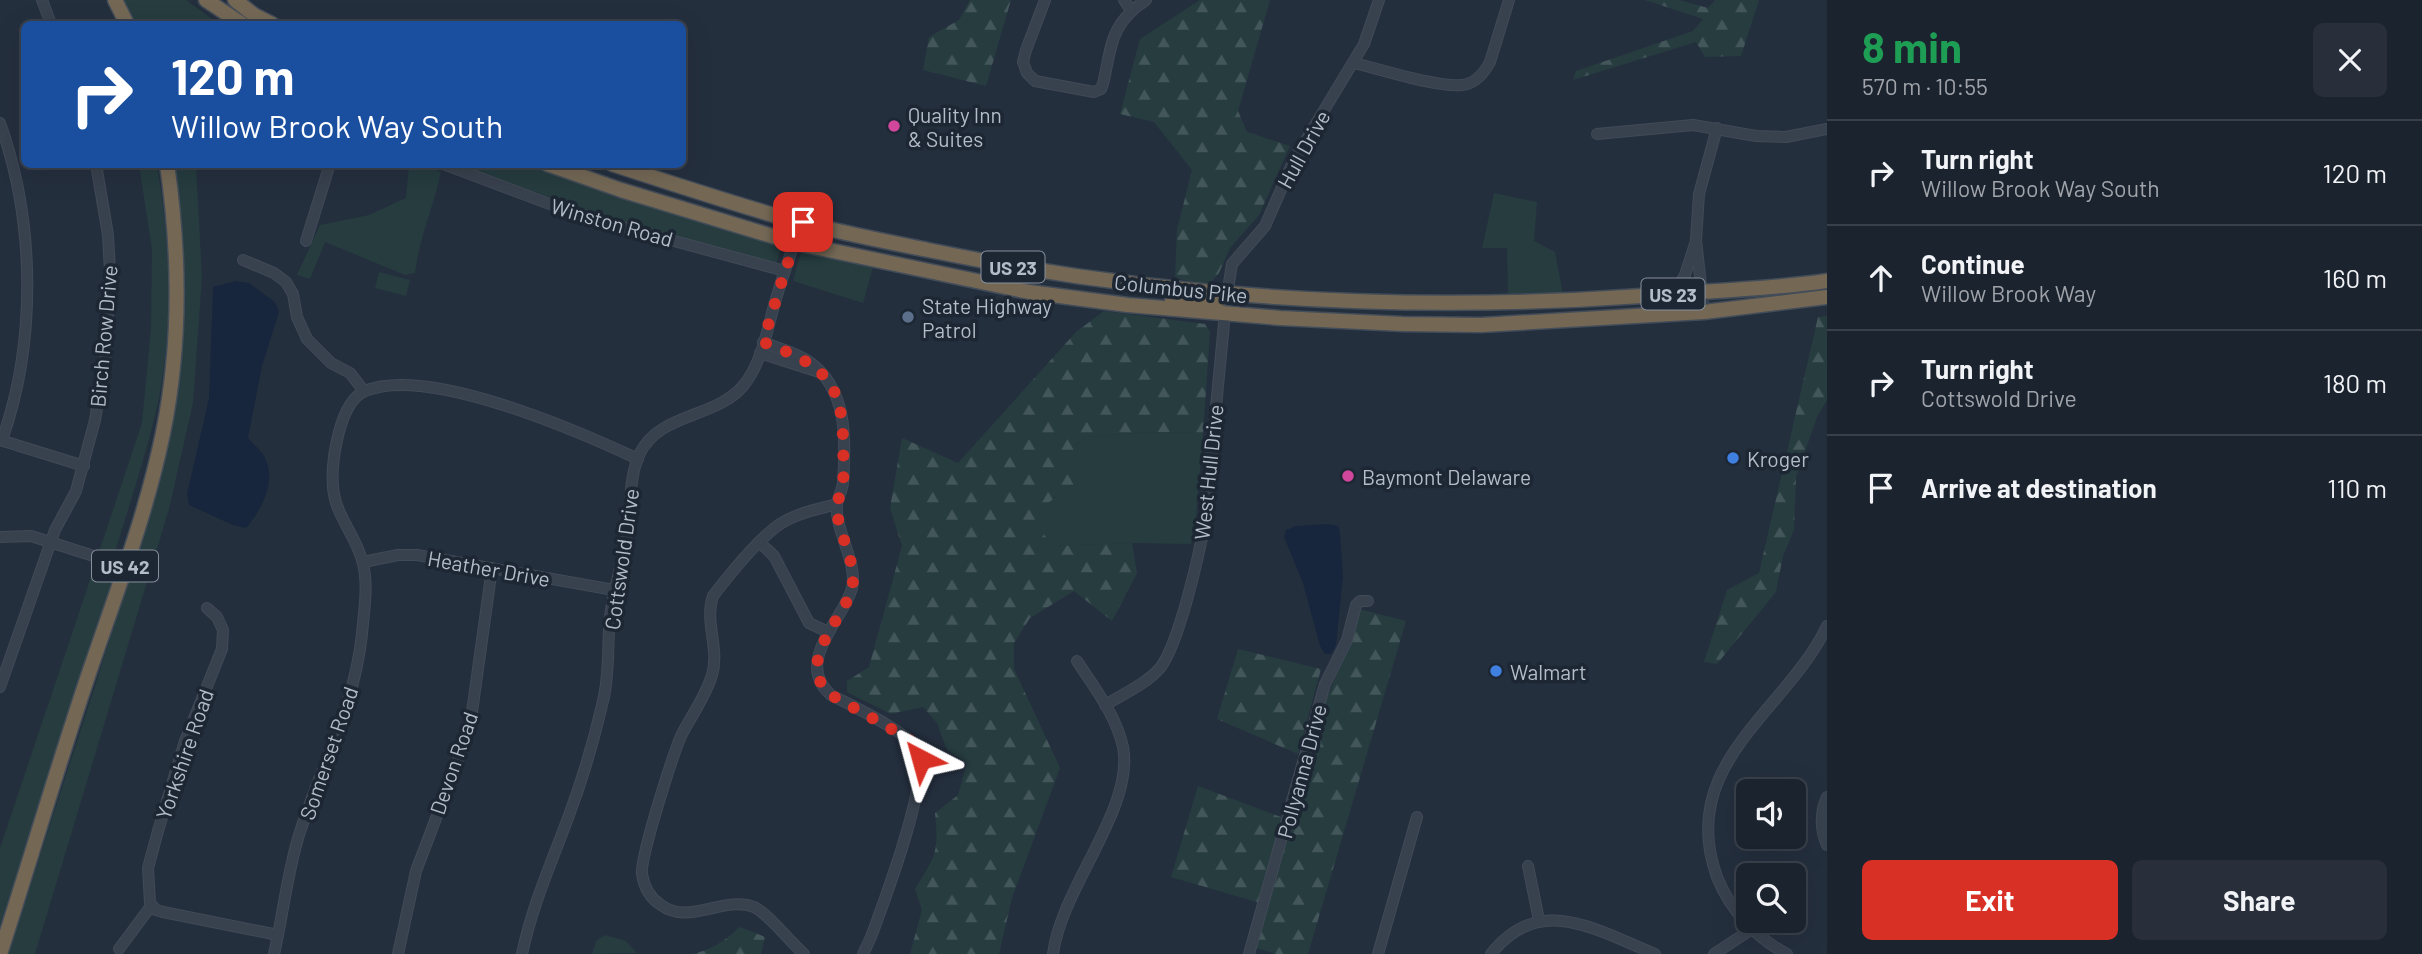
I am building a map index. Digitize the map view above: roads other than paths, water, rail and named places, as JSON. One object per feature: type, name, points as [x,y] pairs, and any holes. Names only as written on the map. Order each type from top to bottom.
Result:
[{"type":"highway","points":[[115,0],[126,21]]},
{"type":"highway","points":[[206,0],[238,21]]},
{"type":"highway","points":[[235,0],[266,21]]},
{"type":"highway","name":"US 42","points":[[0,954],[125,566],[162,436],[176,334],[176,247],[167,168]]},
{"type":"highway","name":"Columbus Pike","points":[[558,168],[795,243],[1029,292],[1128,305],[1403,324],[1481,325],[1704,312],[1827,297]]},
{"type":"highway","name":"Columbus Pike","points":[[625,168],[778,216],[896,244],[1059,275],[1227,295],[1336,302],[1497,304],[1827,281]]},
{"type":"highway","points":[[1128,305],[1141,298],[1213,302],[1227,295]]},
{"type":"highway","points":[[1225,313],[1240,305],[1326,308],[1336,302]]},
{"type":"street","points":[[42,0],[50,21]]},
{"type":"street","points":[[1045,0],[1023,62],[1027,73],[1035,81],[1094,93],[1101,89],[1117,28],[1131,10],[1146,0]]},
{"type":"street","points":[[1124,0],[1131,10]]},
{"type":"street","name":"Hull Drive","points":[[1227,295],[1232,264],[1265,226],[1294,160],[1354,63],[1369,33],[1379,0]]},
{"type":"street","points":[[1354,63],[1434,82],[1462,85],[1471,83],[1485,71],[1490,62],[1508,0]]},
{"type":"street","points":[[0,123],[12,160],[28,273],[20,374],[12,413],[1,440],[84,466]]},
{"type":"street","points":[[1597,134],[1693,125],[1769,137],[1792,136],[1827,129]]},
{"type":"street","points":[[1704,312],[1696,240],[1699,194],[1717,128]]},
{"type":"street","name":"Birch Row Drive","points":[[0,687],[51,543],[76,491],[102,384],[110,293],[108,235],[97,168]]},
{"type":"street","points":[[306,241],[329,168]]},
{"type":"street","name":"Winston Road","points":[[454,168],[581,214],[785,271]]},
{"type":"street","name":"Cottswold Drive","points":[[522,954],[534,906],[572,808],[604,699],[614,590],[628,528],[630,491],[641,451],[663,428],[684,417],[710,409],[733,396],[748,379],[762,347],[803,222]]},
{"type":"street","points":[[1675,293],[1685,275],[1696,240]]},
{"type":"street","points":[[892,264],[896,244]]},
{"type":"street","points":[[243,260],[274,273],[286,282],[293,294],[297,317],[307,339],[319,353],[350,373],[364,391],[408,385],[439,388],[561,425],[638,459]]},
{"type":"street","name":"West Hull Drive","points":[[1105,705],[1155,673],[1168,656],[1174,639],[1199,553],[1205,522],[1225,313]]},
{"type":"street","points":[[762,347],[806,359],[835,392],[842,418],[843,486],[837,504],[853,580],[848,598],[821,649],[819,664],[824,688],[831,695],[904,736],[913,743],[921,759],[908,825],[872,937],[863,954]]},
{"type":"street","name":"Somerset Road","points":[[274,954],[289,873],[299,836],[341,726],[355,676],[365,600],[363,562],[337,509],[332,479],[342,420],[355,399],[364,391]]},
{"type":"street","points":[[804,954],[767,916],[755,908],[737,905],[684,913],[669,910],[658,903],[645,887],[642,867],[674,755],[713,673],[712,601],[716,592],[759,542],[790,519],[837,504]]},
{"type":"street","points":[[0,537],[30,536],[125,566]]},
{"type":"street","points":[[759,542],[774,556],[809,623],[828,632]]},
{"type":"street","name":"Heather Drive","points":[[363,562],[408,554],[614,590]]},
{"type":"street","name":"Devon Road","points":[[398,954],[416,871],[456,765],[472,712],[492,568]]},
{"type":"street","name":"Pollyanna Drive","points":[[1249,954],[1325,684],[1346,640],[1356,605],[1360,601],[1368,601]]},
{"type":"street","name":"Yorkshire Road","points":[[151,906],[148,869],[186,741],[222,649],[223,630],[218,617],[207,608]]},
{"type":"street","points":[[1736,910],[1716,872],[1710,840],[1712,800],[1721,772],[1733,751],[1823,643],[1827,626]]},
{"type":"street","points":[[1053,954],[1065,911],[1121,788],[1124,774],[1123,746],[1105,705],[1077,661]]},
{"type":"street","points":[[1827,797],[1822,811],[1822,826],[1827,845]]},
{"type":"street","points":[[1378,954],[1417,817]]},
{"type":"street","points":[[1528,866],[1539,920]]},
{"type":"street","points":[[118,949],[151,906],[163,912],[278,935]]},
{"type":"street","points":[[1491,954],[1507,936],[1539,920],[1558,919],[1574,921],[1655,954]]},
{"type":"street","points":[[1714,954],[1747,933]]},
{"type":"street","points":[[1756,933],[1787,954]]},
{"type":"water","points":[[236,281],[249,283],[275,302],[279,312],[262,366],[248,438],[266,460],[269,469],[268,487],[262,505],[246,528],[189,505],[187,494],[209,398],[213,287]]},
{"type":"water","points":[[1296,526],[1338,526],[1340,533],[1343,577],[1336,645],[1331,654],[1325,654],[1320,646],[1303,583],[1284,537],[1286,530]]},
{"type":"place","name":"Quality Inn & Suites","points":[[894,126]]},
{"type":"place","name":"State Highway Patrol","points":[[908,317]]},
{"type":"place","name":"Kroger","points":[[1733,458]]},
{"type":"place","name":"Baymont Delaware","points":[[1348,476]]},
{"type":"place","name":"Walmart","points":[[1496,671]]}]
